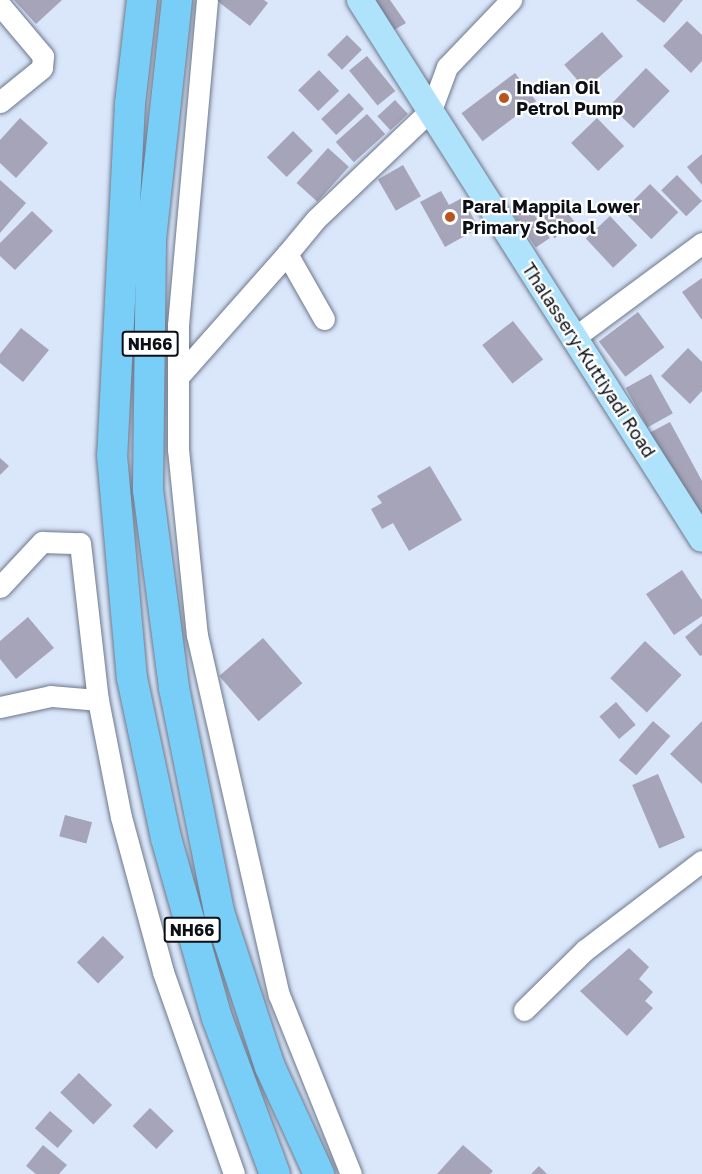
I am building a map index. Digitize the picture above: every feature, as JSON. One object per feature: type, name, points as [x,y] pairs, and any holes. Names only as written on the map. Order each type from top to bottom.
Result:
[{"type":"highway","name":"NH66","points":[[142,0],[130,104],[112,455],[132,678],[166,838],[214,1007],[275,1174]]},
{"type":"highway","name":"NH66","points":[[177,0],[151,241],[148,490],[174,688],[219,912],[270,1066],[319,1174]]},
{"type":"main road","name":"Thalassery-Kuttiyadi Road","points":[[360,0],[574,337],[700,530]]},
{"type":"street","points":[[207,0],[178,377],[177,449],[197,635],[233,809],[279,995],[351,1174]]},
{"type":"street","points":[[178,377],[316,219],[431,110],[447,67],[511,0]]},
{"type":"street","points":[[0,5],[43,56],[42,68],[0,102]]},
{"type":"street","points":[[574,337],[702,243]]},
{"type":"street","points":[[287,254],[324,319]]},
{"type":"street","points":[[0,587],[42,542],[80,543],[98,700],[121,817],[163,972],[234,1174]]},
{"type":"street","points":[[0,707],[51,696],[98,700]]},
{"type":"street","points":[[524,1010],[585,950],[702,861]]},
{"type":"building","points":[[14,0],[62,0],[36,24]]},
{"type":"building","points":[[216,0],[264,0],[268,3],[250,26]]},
{"type":"building","points":[[375,0],[390,0],[406,23],[389,33]]},
{"type":"building","points":[[636,0],[683,0],[664,23]]},
{"type":"building","points":[[687,21],[702,35],[702,61],[691,73],[663,46]]},
{"type":"building","points":[[602,32],[623,56],[585,89],[564,65]]},
{"type":"building","points":[[347,35],[362,50],[342,70],[327,55]]},
{"type":"building","points":[[367,56],[395,91],[377,105],[349,70]]},
{"type":"building","points":[[646,68],[670,91],[634,128],[610,105]]},
{"type":"building","points":[[319,70],[339,91],[318,111],[298,90]]},
{"type":"building","points":[[515,73],[536,101],[483,141],[461,113]]},
{"type":"building","points":[[349,93],[364,109],[336,135],[321,119]]},
{"type":"building","points":[[395,100],[408,114],[390,130],[377,116]]},
{"type":"building","points":[[367,114],[385,134],[354,162],[336,142]]},
{"type":"building","points":[[20,118],[48,143],[16,178],[0,163],[0,140]]},
{"type":"building","points":[[597,118],[624,146],[598,171],[571,143]]},
{"type":"building","points":[[293,131],[313,151],[287,177],[267,157]]},
{"type":"building","points":[[328,148],[349,167],[317,202],[297,183]]},
{"type":"building","points":[[702,154],[702,185],[687,167]]},
{"type":"building","points":[[403,165],[421,196],[396,211],[378,180]]},
{"type":"building","points":[[677,175],[702,201],[686,216],[661,190]]},
{"type":"building","points":[[0,180],[26,203],[0,233]]},
{"type":"building","points":[[650,184],[678,212],[651,239],[623,211]]},
{"type":"building","name":"Paral Mappila Lower Primary School","points":[[441,191],[449,205],[462,198],[479,228],[445,247],[420,202]]},
{"type":"building","points":[[556,200],[574,221],[555,238],[536,217]]},
{"type":"building","points":[[527,204],[550,238],[536,247],[513,214]]},
{"type":"building","points":[[32,211],[53,231],[15,270],[0,256],[0,243]]},
{"type":"building","points":[[610,216],[637,245],[613,268],[586,239]]},
{"type":"building","points":[[702,278],[702,320],[682,292]]},
{"type":"building","points":[[638,312],[664,347],[625,377],[599,341]]},
{"type":"building","points":[[513,321],[543,360],[512,384],[482,345]]},
{"type":"building","points":[[21,328],[49,350],[23,382],[0,363],[0,354]]},
{"type":"building","points":[[688,348],[702,362],[702,391],[690,404],[661,376]]},
{"type":"building","points":[[651,374],[673,413],[647,427],[626,388]]},
{"type":"building","points":[[670,422],[702,481],[702,514],[696,518],[649,433]]},
{"type":"building","points":[[0,458],[9,466],[0,475]]},
{"type":"building","points":[[430,466],[462,520],[409,551],[393,523],[382,529],[371,509],[382,503],[377,496]]},
{"type":"building","points":[[682,570],[702,600],[702,616],[674,635],[646,594]]},
{"type":"building","points":[[28,617],[54,648],[16,679],[0,659],[0,641]]},
{"type":"building","points":[[702,623],[702,655],[700,656],[685,637]]},
{"type":"building","points":[[263,638],[302,683],[259,721],[219,676]]},
{"type":"building","points":[[645,641],[682,675],[647,712],[610,678]]},
{"type":"building","points":[[616,702],[636,725],[619,739],[599,716]]},
{"type":"building","points":[[653,721],[670,736],[636,775],[619,760]]},
{"type":"building","points":[[702,721],[702,784],[670,754]]},
{"type":"building","points":[[658,774],[685,838],[659,848],[632,785]]},
{"type":"building","points":[[65,815],[92,822],[86,843],[59,836]]},
{"type":"building","points":[[103,936],[124,957],[98,983],[77,962]]},
{"type":"building","points":[[629,948],[649,967],[639,979],[653,992],[645,1001],[653,1008],[627,1036],[580,991]]},
{"type":"building","points":[[79,1073],[112,1105],[93,1124],[60,1092]]},
{"type":"building","points":[[150,1108],[174,1131],[156,1149],[133,1126]]},
{"type":"building","points":[[50,1111],[73,1131],[58,1148],[35,1128]]},
{"type":"building","points":[[43,1145],[67,1165],[59,1174],[36,1174],[26,1166]]},
{"type":"building","points":[[463,1145],[493,1171],[490,1174],[437,1174]]},
{"type":"building","points":[[539,1166],[547,1174],[531,1174]]},
{"type":"place","name":"Indian Oil Petrol Pump","points":[[504,98]]},
{"type":"place","name":"Paral Mappila Lower Primary School","points":[[450,217]]}]
